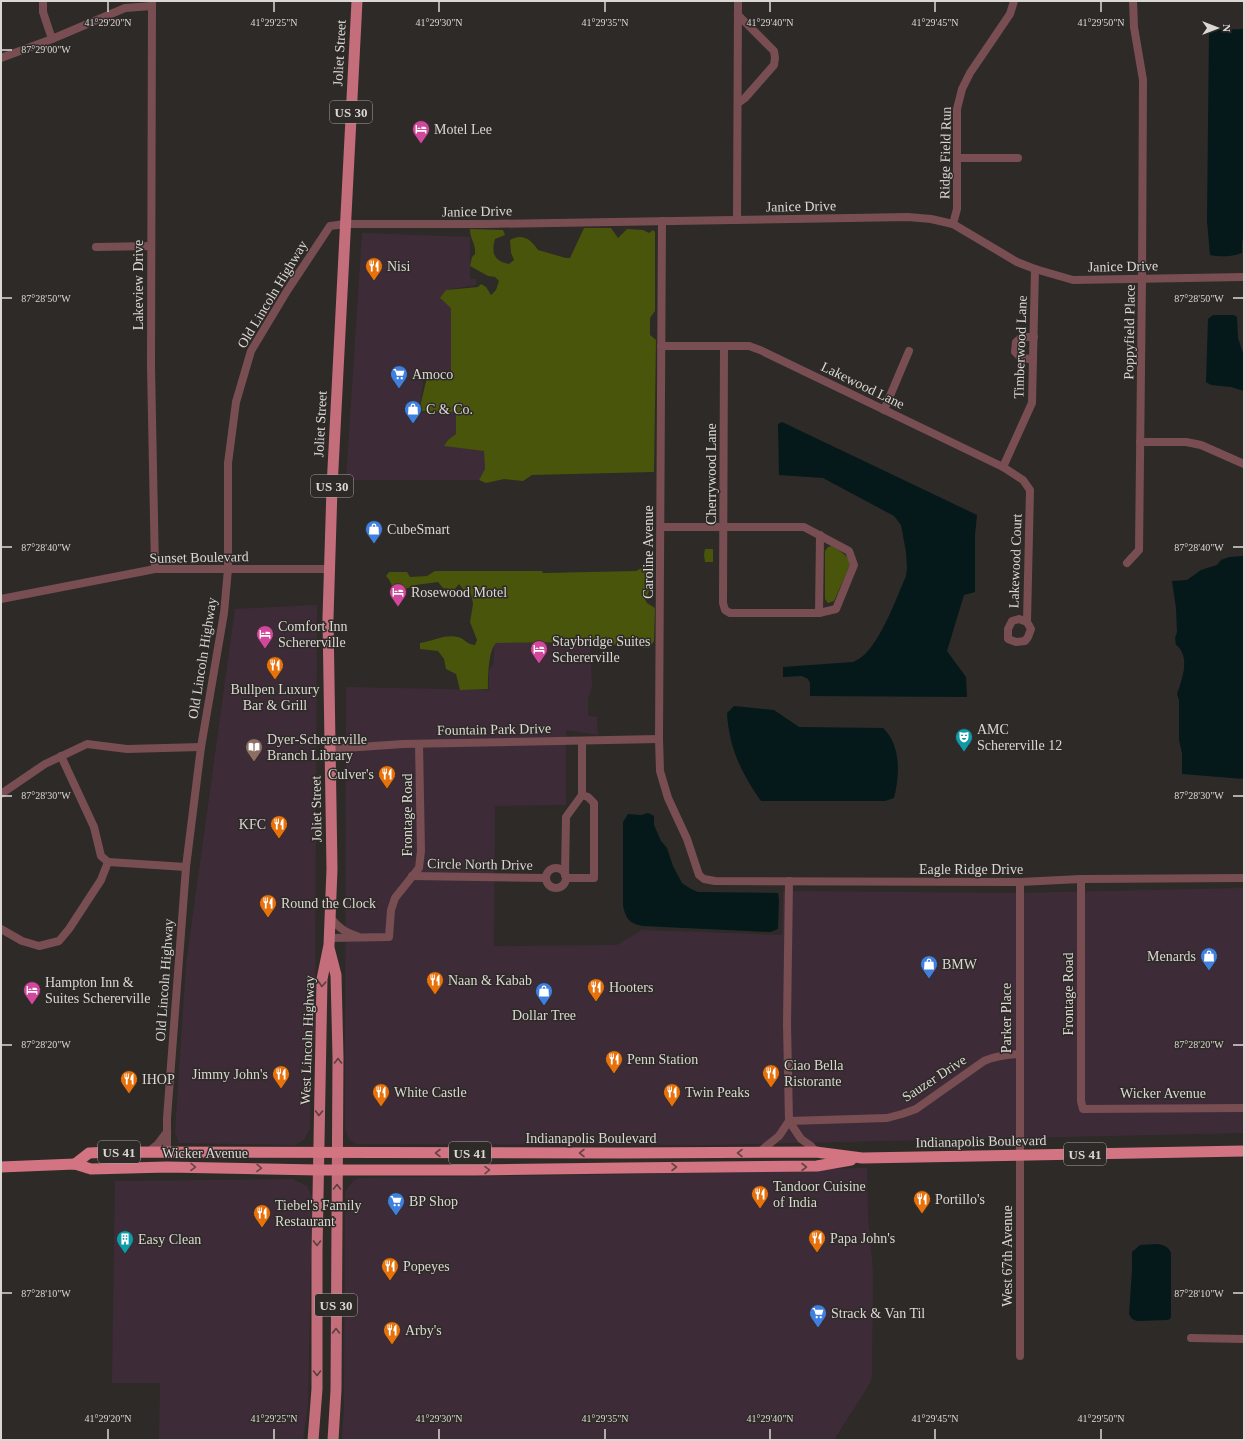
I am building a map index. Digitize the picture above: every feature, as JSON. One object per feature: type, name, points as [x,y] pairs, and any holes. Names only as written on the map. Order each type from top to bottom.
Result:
[{"type":"highway","points":[[126,1168],[130,1162],[166,1159],[167,1151]]},
{"type":"highway","name":"Indianapolis Boulevard","points":[[319,1152],[816,1152],[862,1158],[1244,1151]]},
{"type":"highway","name":"Wicker Avenue","points":[[75,1164],[90,1153],[110,1152],[319,1152]]},
{"type":"highway","name":"Indianapolis Boulevard","points":[[337,1170],[817,1166],[862,1158]]},
{"type":"highway","name":"Wicker Avenue","points":[[1,1167],[75,1164],[91,1169],[182,1167],[337,1170]]},
{"type":"main road","name":"Joliet Street","points":[[329,942],[332,869],[328,618],[329,569],[357,1]]},
{"type":"main road","name":"West Lincoln Highway","points":[[313,1440],[317,1388],[318,1170],[322,979],[329,942]]},
{"type":"main road","name":"West Lincoln Highway","points":[[329,942],[336,975],[338,1056],[336,1390],[333,1440]]},
{"type":"street","points":[[43,1],[43,12],[52,39]]},
{"type":"street","points":[[737,220],[738,1]]},
{"type":"street","name":"Ridge Field Run","points":[[953,224],[957,209],[957,110],[962,89],[970,72],[1010,13],[1014,1]]},
{"type":"street","name":"Poppyfield Place","points":[[1127,564],[1139,550],[1142,279],[1143,80],[1134,27],[1133,1]]},
{"type":"street","points":[[1,58],[52,39],[125,8],[152,3]]},
{"type":"street","name":"Lakeview Drive","points":[[152,3],[151,366],[156,569]]},
{"type":"street","points":[[738,15],[774,52],[775,58],[774,65],[745,98],[738,103]]},
{"type":"street","points":[[958,158],[1018,158]]},
{"type":"street","name":"Janice Drive","points":[[345,224],[442,224],[908,217],[931,219],[953,224],[1017,262],[1072,280],[1244,277]]},
{"type":"street","name":"Caroline Avenue","points":[[662,221],[660,771],[668,798],[687,839],[699,875]]},
{"type":"street","name":"Old Lincoln Highway","points":[[167,1151],[167,1111],[186,867],[201,747],[224,613],[228,569],[228,463],[236,402],[251,351],[287,291],[330,226],[345,224]]},
{"type":"street","points":[[96,247],[151,246]]},
{"type":"street","name":"Timberwood Lane","points":[[1003,467],[1032,403],[1035,269]]},
{"type":"street","points":[[1033,360],[1020,357],[1015,352],[1016,342],[1022,337],[1034,337]]},
{"type":"street","name":"Lakewood Lane","points":[[661,346],[749,346],[760,350],[1003,467],[1023,480],[1030,490],[1030,500]]},
{"type":"street","name":"Cherrywood Lane","points":[[724,346],[723,603],[726,610],[730,613],[819,613]]},
{"type":"street","points":[[884,410],[909,351]]},
{"type":"street","points":[[1140,442],[1186,442],[1201,445],[1244,464]]},
{"type":"street","name":"Lakewood Court","points":[[1027,622],[1030,500]]},
{"type":"street","points":[[661,527],[804,527],[820,535],[849,551],[854,565],[836,609],[819,613],[820,535]]},
{"type":"street","name":"Sunset Boulevard","points":[[1,599],[156,569],[329,569]]},
{"type":"street","name":"Fountain Park Drive","points":[[330,749],[419,744],[659,739]]},
{"type":"street","points":[[582,741],[582,794],[566,817],[566,876],[564,884],[556,887],[548,883],[546,878],[548,872],[554,868],[560,869],[566,876],[594,878],[594,803],[582,794]]},
{"type":"street","points":[[1,794],[45,764],[87,744],[126,749],[201,747]]},
{"type":"street","name":"Frontage Road","points":[[329,942],[389,937],[391,910],[395,898],[419,868],[421,851],[419,744]]},
{"type":"street","points":[[61,756],[94,827],[101,856],[108,862],[186,867]]},
{"type":"street","points":[[1,929],[22,941],[39,946],[59,941],[69,929],[101,880],[108,862]]},
{"type":"street","name":"Eagle Ridge Drive","points":[[699,875],[704,879],[715,881],[1020,882],[1081,879],[1244,878]]},
{"type":"street","name":"Circle North Drive","points":[[412,876],[546,878]]},
{"type":"street","name":"Frontage Road","points":[[1081,879],[1081,1101],[1083,1109]]},
{"type":"street","points":[[789,881],[787,1024],[789,1121],[801,1139],[812,1146],[816,1152]]},
{"type":"street","name":"Parker Place","points":[[1020,882],[1020,1155]]},
{"type":"street","points":[[330,917],[338,927],[346,933],[363,938]]},
{"type":"street","name":"Sauzer Drive","points":[[789,1121],[887,1118],[902,1114],[916,1109],[984,1061],[1002,1055],[1019,1054]]},
{"type":"street","name":"Wicker Avenue","points":[[1083,1109],[1244,1108]]},
{"type":"street","points":[[758,1153],[779,1136],[789,1121]]},
{"type":"street","points":[[148,1152],[158,1144],[167,1132]]},
{"type":"street","name":"West 67th Avenue","points":[[1020,1155],[1020,1356]]},
{"type":"street","points":[[1191,1338],[1244,1339]]},
{"type":"shaded area","points":[[1244,29],[1244,234],[1242,253],[1230,256],[1214,256],[1210,255],[1207,221],[1209,31]]},
{"type":"shaded area","points":[[362,233],[470,237],[470,279],[476,279],[476,285],[446,290],[451,308],[451,375],[424,376],[419,412],[456,412],[456,434],[448,440],[484,450],[485,469],[479,480],[346,480]]},
{"type":"shaded area","points":[[1213,315],[1234,315],[1237,317],[1238,338],[1244,356],[1244,391],[1231,387],[1211,385],[1206,382],[1208,319]]},
{"type":"shaded area","points":[[782,422],[977,515],[975,535],[975,592],[964,595],[947,651],[966,677],[967,697],[810,696],[810,683],[808,679],[802,676],[783,677],[783,667],[853,662],[863,656],[871,648],[883,629],[906,576],[907,568],[906,552],[901,525],[894,516],[823,478],[779,475],[778,424]]},
{"type":"shaded area","points":[[1244,556],[1244,779],[1182,774],[1182,753],[1179,740],[1179,700],[1177,694],[1183,675],[1184,662],[1181,650],[1176,645],[1176,608],[1172,581],[1187,580],[1201,570],[1217,565],[1221,560],[1229,557]]},
{"type":"shaded area","points":[[317,605],[315,1035],[311,1063],[310,1128],[304,1140],[295,1145],[179,1143],[175,1132],[186,965],[235,609]]},
{"type":"shaded area","points":[[590,642],[592,687],[588,699],[588,713],[589,716],[597,717],[598,735],[566,730],[566,805],[495,806],[494,946],[617,945],[642,930],[782,935],[783,891],[1012,893],[1244,888],[1244,1133],[708,1145],[357,1144],[349,1139],[345,1129],[346,687],[489,690],[489,671],[494,664],[494,645],[496,643]]},
{"type":"shaded area","points":[[734,706],[774,710],[799,727],[883,728],[893,743],[898,761],[894,798],[885,801],[761,801],[742,770],[733,748],[727,713]]},
{"type":"shaded area","points":[[648,813],[654,816],[654,825],[661,841],[667,848],[673,866],[682,883],[698,892],[778,893],[778,929],[770,932],[643,926],[635,924],[629,920],[623,906],[623,822],[628,814],[641,815]]},
{"type":"shaded area","points":[[867,1168],[868,1216],[873,1272],[872,1375],[871,1381],[834,1440],[342,1440],[344,1407],[345,1192],[352,1182],[358,1178],[650,1174],[709,1171]]},
{"type":"shaded area","points":[[293,1179],[307,1186],[312,1197],[308,1405],[303,1440],[159,1440],[160,1383],[112,1383],[115,1181]]},
{"type":"shaded area","points":[[1158,1244],[1169,1249],[1171,1253],[1171,1316],[1170,1319],[1167,1320],[1137,1321],[1132,1319],[1129,1314],[1132,1252],[1140,1245]]},
{"type":"green space","points":[[584,228],[611,228],[618,238],[627,229],[643,230],[649,233],[653,230],[655,232],[655,311],[650,318],[650,335],[656,340],[654,472],[532,475],[523,481],[504,479],[486,483],[479,480],[485,469],[484,451],[444,446],[448,440],[456,434],[456,412],[419,411],[427,377],[447,378],[452,380],[453,377],[451,375],[451,308],[440,298],[446,290],[478,287],[481,284],[486,287],[491,295],[496,290],[499,281],[495,277],[488,276],[470,266],[475,250],[470,229],[503,230],[505,235],[495,239],[493,248],[495,256],[500,261],[509,264],[514,260],[511,253],[510,240],[514,238],[526,238],[538,250],[570,258]]},
{"type":"green space","points":[[831,546],[844,554],[850,565],[834,601],[828,603],[825,599],[825,551]]},
{"type":"green space","points":[[705,549],[713,549],[713,562],[705,562]]},
{"type":"green space","points":[[647,557],[652,563],[650,586],[648,595],[645,599],[647,603],[655,608],[654,641],[649,648],[609,644],[599,648],[590,642],[496,643],[491,652],[488,672],[488,689],[460,690],[456,674],[446,669],[444,659],[438,651],[420,649],[420,643],[448,636],[458,637],[469,644],[475,645],[477,640],[470,622],[473,604],[471,594],[463,589],[459,584],[454,590],[443,588],[438,582],[416,585],[397,592],[386,576],[389,572],[407,572],[410,577],[427,576],[435,571],[542,571],[543,573],[636,571],[642,568]]},
{"type":"place","name":"Motel Lee","points":[[421,144]]},
{"type":"place","name":"Nisi","points":[[374,281]]},
{"type":"place","name":"Amoco","points":[[399,389]]},
{"type":"place","name":"C & Co.","points":[[413,424]]},
{"type":"place","name":"CubeSmart","points":[[374,544]]},
{"type":"place","name":"Rosewood Motel","points":[[398,607]]},
{"type":"place","name":"Comfort Inn Schererville","points":[[265,649]]},
{"type":"place","name":"Staybridge Suites Schererville","points":[[539,664]]},
{"type":"place","name":"Bullpen Luxury Bar & Grill","points":[[275,680]]},
{"type":"place","name":"AMC Schererville 12","points":[[964,752]]},
{"type":"place","name":"Dyer-Schererville Branch Library","points":[[254,762]]},
{"type":"place","name":"Culver's","points":[[387,789]]},
{"type":"place","name":"KFC","points":[[279,839]]},
{"type":"place","name":"Round the Clock","points":[[268,918]]},
{"type":"place","name":"Menards","points":[[1209,971]]},
{"type":"place","name":"BMW","points":[[929,979]]},
{"type":"place","name":"Naan & Kabab","points":[[435,995]]},
{"type":"place","name":"Hooters","points":[[596,1002]]},
{"type":"place","name":"Hampton Inn & Suites Schererville","points":[[32,1005]]},
{"type":"place","name":"Dollar Tree","points":[[544,1006]]},
{"type":"place","name":"Penn Station","points":[[614,1074]]},
{"type":"place","name":"Ciao Bella Ristorante","points":[[771,1088]]},
{"type":"place","name":"Jimmy John's","points":[[281,1089]]},
{"type":"place","name":"IHOP","points":[[129,1094]]},
{"type":"place","name":"White Castle","points":[[381,1107]]},
{"type":"place","name":"Twin Peaks","points":[[672,1107]]},
{"type":"place","name":"Tandoor Cuisine of India","points":[[760,1209]]},
{"type":"place","name":"Portillo's","points":[[922,1214]]},
{"type":"place","name":"BP Shop","points":[[396,1216]]},
{"type":"place","name":"Tiebel's Family Restaurant","points":[[262,1228]]},
{"type":"place","name":"Papa John's","points":[[817,1253]]},
{"type":"place","name":"Easy Clean","points":[[125,1254]]},
{"type":"place","name":"Popeyes","points":[[390,1281]]},
{"type":"place","name":"Strack & Van Til","points":[[818,1328]]},
{"type":"place","name":"Arby's","points":[[392,1345]]}]
